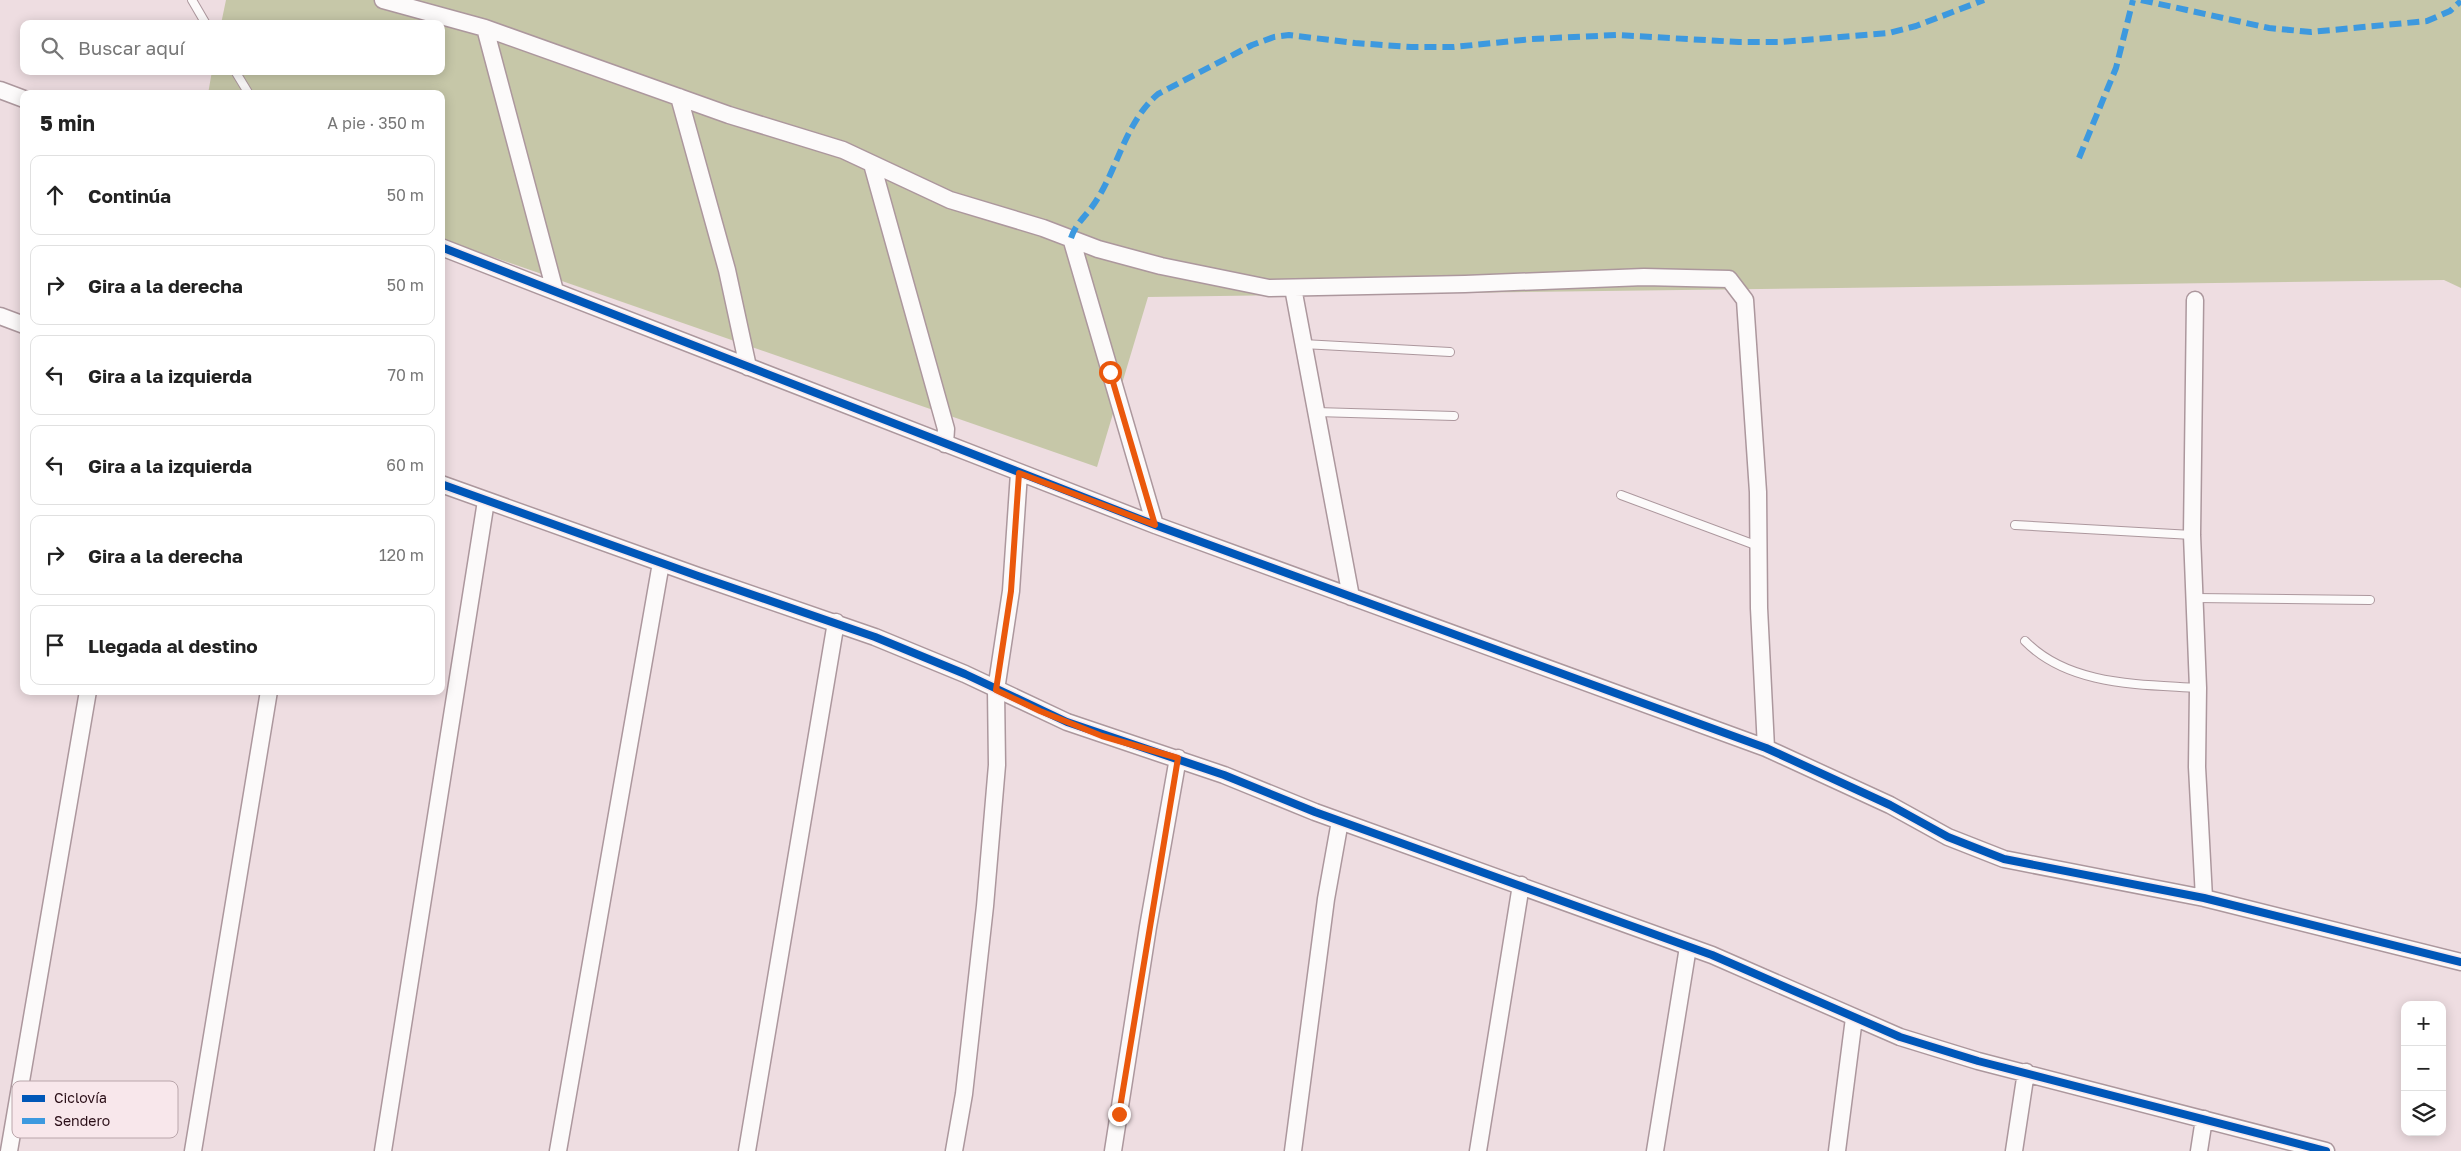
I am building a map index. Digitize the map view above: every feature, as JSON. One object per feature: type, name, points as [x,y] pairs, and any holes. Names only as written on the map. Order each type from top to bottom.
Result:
[{"type":"street","points":[[383,0],[486,28],[728,115],[843,150],[950,200],[1071,238],[1098,249],[1161,266],[1268,288],[1644,277],[1729,279],[1745,300],[1758,492],[1759,608],[1766,748]]},
{"type":"street","points":[[486,28],[555,291]]},
{"type":"street","points":[[0,90],[20,97]]},
{"type":"street","points":[[679,98],[727,270],[748,367]]},
{"type":"street","points":[[872,164],[946,429],[945,444]]},
{"type":"street","points":[[1071,238],[1155,525]]},
{"type":"street","points":[[445,249],[1155,525],[1766,748],[1890,805],[1948,837],[2004,859],[2204,898],[2461,962]]},
{"type":"street","points":[[1293,288],[1351,597]]},
{"type":"street","points":[[2195,300],[2192,535],[2198,688],[2197,767],[2204,898]]},
{"type":"street","points":[[0,316],[20,324]]},
{"type":"street","points":[[954,1151],[964,1094],[986,896],[996,764],[996,690],[1011,591],[1019,473]]},
{"type":"street","points":[[445,486],[661,563],[836,622],[965,674],[1040,711],[1102,736],[1178,758],[1340,821],[1688,947],[1758,974],[1854,1018],[1939,1050],[2326,1151]]},
{"type":"street","points":[[383,1151],[486,501]]},
{"type":"street","points":[[558,1151],[661,563]]},
{"type":"street","points":[[747,1151],[836,622]]},
{"type":"street","points":[[21,1081],[87,695]]},
{"type":"street","points":[[193,1151],[268,695]]},
{"type":"street","points":[[1114,1151],[1148,927],[1178,758]]},
{"type":"street","points":[[1293,1151],[1326,899],[1340,821]]},
{"type":"street","points":[[1478,1151],[1521,885]]},
{"type":"street","points":[[1655,1151],[1688,947]]},
{"type":"street","points":[[1837,1151],[1854,1018]]},
{"type":"street","points":[[2014,1151],[2026,1072]]},
{"type":"street","points":[[2198,1151],[2204,1119]]},
{"type":"street","points":[[9,1151],[12,1134]]},
{"type":"lane","points":[[192,0],[204,20]]},
{"type":"lane","points":[[237,75],[247,90]]},
{"type":"lane","points":[[1303,344],[1450,352]]},
{"type":"lane","points":[[1316,412],[1454,416]]},
{"type":"lane","points":[[1621,495],[1758,546]]},
{"type":"lane","points":[[2015,525],[2192,535]]},
{"type":"lane","points":[[2195,598],[2370,600]]},
{"type":"lane","points":[[2025,640],[2037,652],[2088,677],[2126,683],[2198,688]]},
{"type":"green space","points":[[226,0],[2461,0],[2461,288],[2444,280],[1148,297],[1097,467],[445,240],[445,90],[209,90],[211,75],[445,75],[445,20],[222,20]]},
{"type":"marked path","points":[[1071,238],[1102,190],[1137,118],[1158,94],[1252,45],[1274,37],[1289,35],[1355,43],[1411,47],[1454,47],[1532,39],[1617,35],[1739,42],[1781,42],[1889,33],[1916,26],[1984,0]]},
{"type":"marked path","points":[[2079,158],[2116,68],[2133,0]]},
{"type":"marked path","points":[[2141,0],[2269,28],[2311,32],[2427,21],[2450,11],[2461,1]]},
{"type":"cycle path","points":[[445,249],[1155,525],[1766,748],[1890,805],[1948,837],[2004,859],[2204,898],[2461,962]]},
{"type":"cycle path","points":[[445,485],[875,637],[965,674],[1067,722],[1224,775],[1315,812],[1712,955],[1900,1037],[1978,1061],[2326,1151]]},
{"type":"route","points":[[1110,372],[1155,525],[1019,473],[1011,591],[996,690],[1040,711],[1102,736],[1178,758],[1148,927],[1119,1114]]}]
